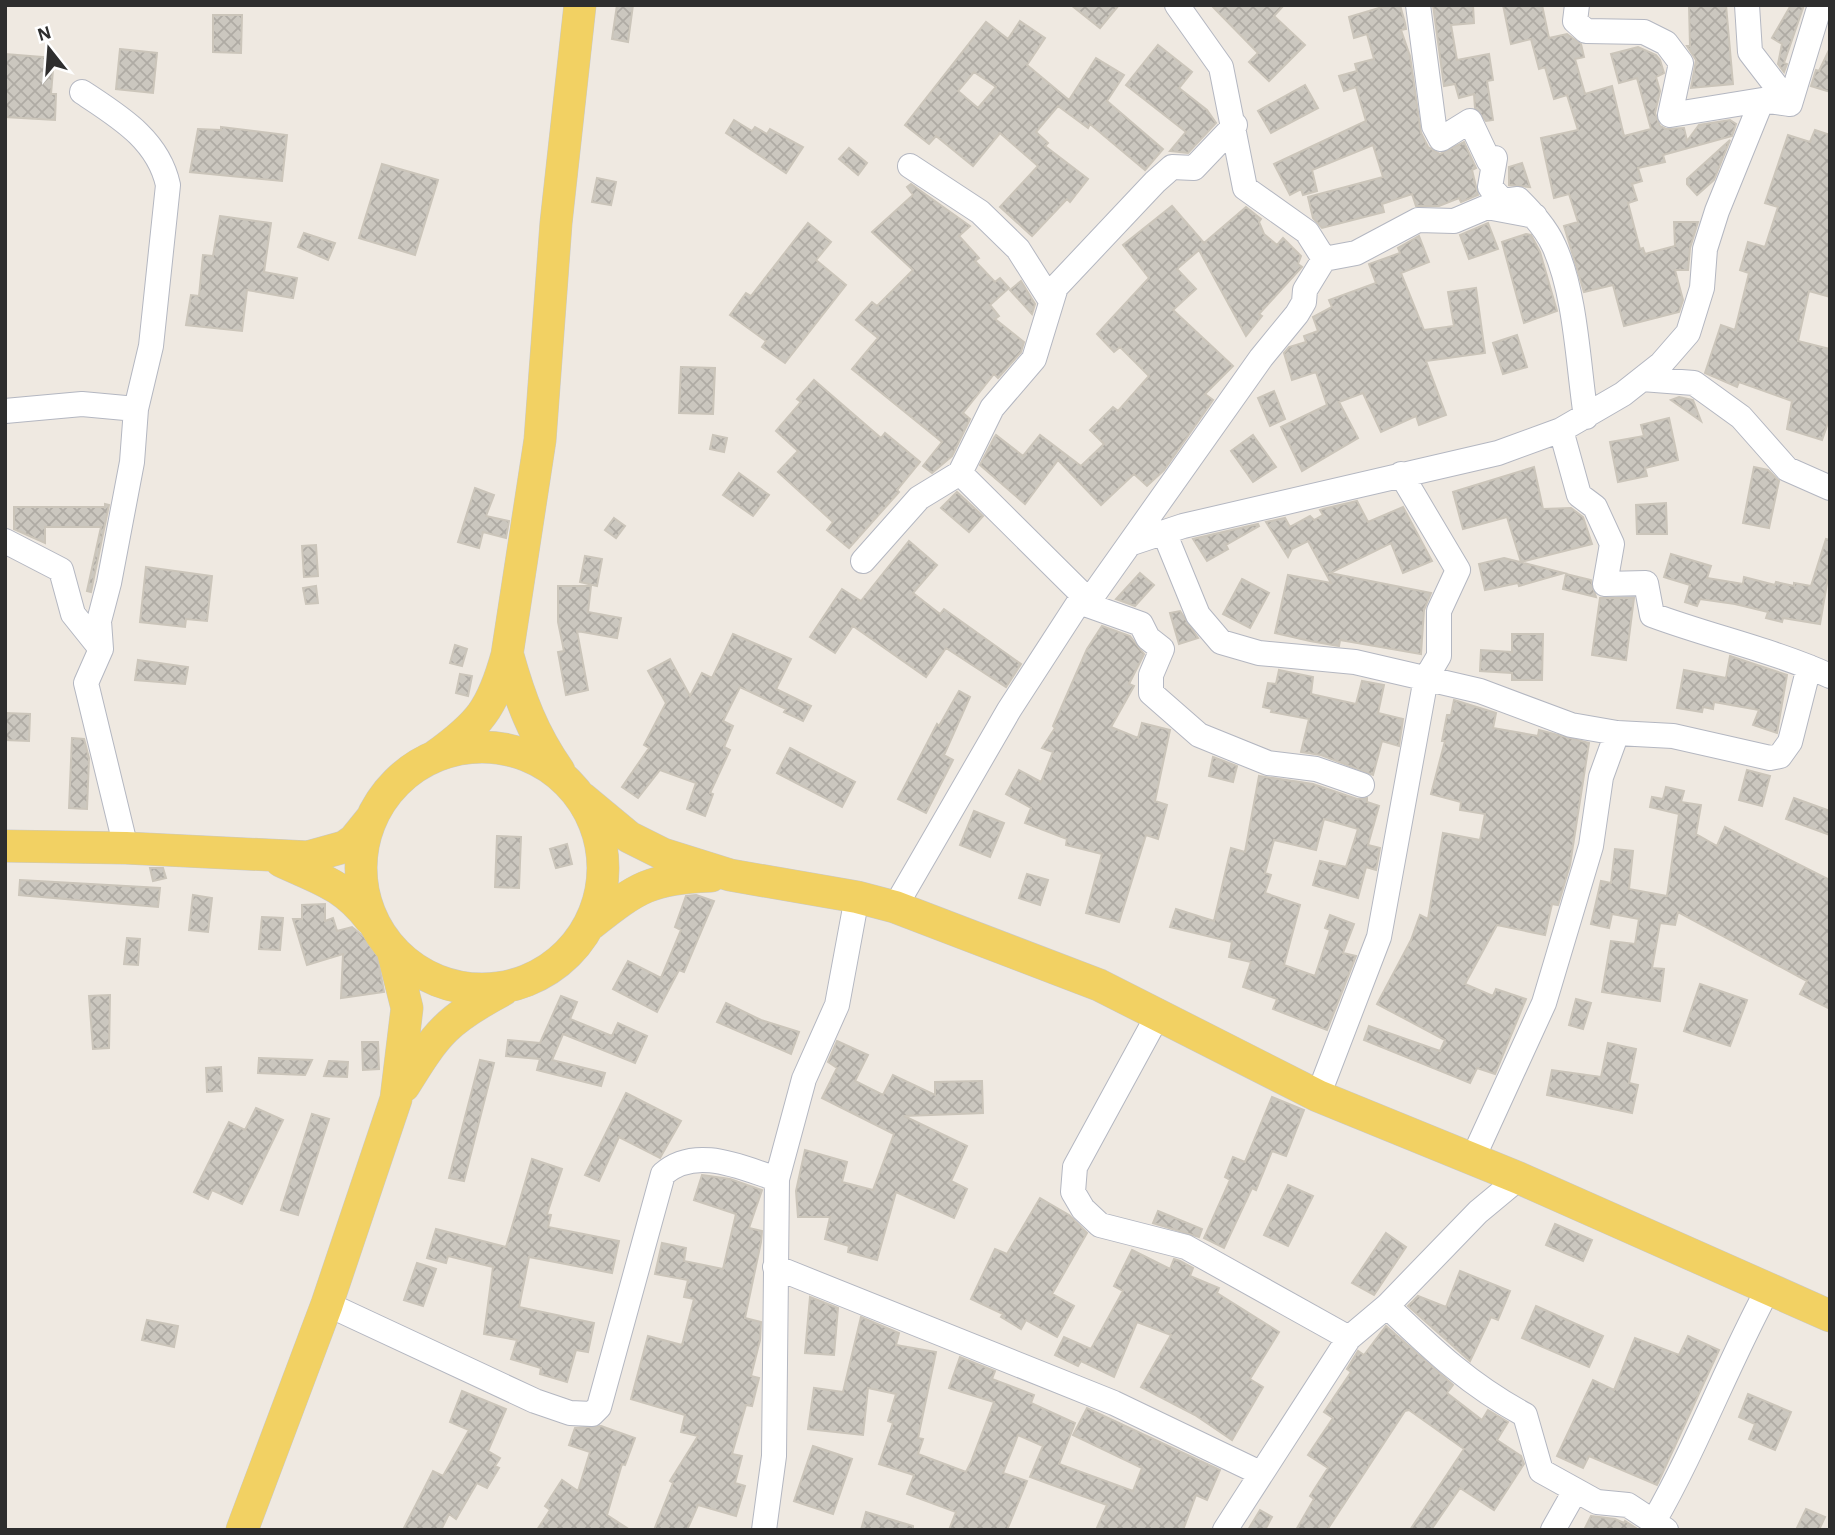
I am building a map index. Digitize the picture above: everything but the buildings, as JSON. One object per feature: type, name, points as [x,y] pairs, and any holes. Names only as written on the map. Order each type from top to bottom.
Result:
[{"type":"main road","points":[[5,846],[126,848],[288,858],[328,854],[354,840],[397,782],[476,725],[498,688],[508,655],[540,440],[556,223],[580,5]]},
{"type":"main road","points":[[396,1099],[432,1040],[453,1019],[509,986],[542,974],[570,953],[590,924],[602,893],[604,860],[597,828],[526,715],[508,655]]},
{"type":"main road","points":[[434,757],[467,748],[502,748],[534,758],[629,837],[649,848],[730,875],[858,897],[895,907],[1099,985],[1159,1013],[1318,1096],[1473,1158],[1830,1316]]},
{"type":"main road","points":[[371,819],[362,844],[360,871],[363,897],[372,922]]},
{"type":"main road","points":[[267,855],[329,881],[356,901],[393,951],[427,977],[467,989],[509,986]]},
{"type":"main road","points":[[590,924],[626,896],[653,882],[730,875]]},
{"type":"main road","points":[[242,1530],[327,1304],[396,1099],[407,1008],[393,951]]},
{"type":"street","points":[[1177,5],[1221,67],[1235,125],[1245,188],[1307,232],[1325,259]]},
{"type":"street","points":[[1418,5],[1434,126],[1441,139],[1469,121],[1489,161],[1495,158],[1490,187],[1503,201],[1518,199],[1535,216],[1555,247],[1568,294],[1586,416]]},
{"type":"street","points":[[1577,5],[1575,21],[1586,31],[1644,32],[1666,43],[1681,63],[1670,115],[1762,100],[1790,104]]},
{"type":"street","points":[[1747,5],[1750,52],[1790,104]]},
{"type":"street","points":[[1790,104],[1822,8]]},
{"type":"street","points":[[82,92],[131,125],[165,168],[168,185],[151,346],[136,409],[125,504],[99,621],[101,649],[86,683],[126,848]]},
{"type":"street","points":[[1132,543],[1164,532],[1498,453],[1562,430],[1642,379],[1661,364],[1688,333],[1702,288],[1705,249],[1717,211],[1762,100]]},
{"type":"street","points":[[863,561],[919,498],[960,473],[992,408],[1034,359],[1056,288],[1155,182],[1172,167],[1194,168],[1235,125]]},
{"type":"street","points":[[910,166],[980,212],[1018,249],[1051,301]]},
{"type":"street","points":[[895,907],[1009,710],[1084,601],[1132,543],[1261,358],[1297,314],[1304,302],[1304,290],[1325,259],[1356,253],[1418,220],[1454,221],[1486,207],[1535,216]]},
{"type":"street","points":[[1642,379],[1694,383],[1741,417],[1787,469],[1830,488]]},
{"type":"street","points":[[5,411],[82,404],[136,409]]},
{"type":"street","points":[[1164,532],[1198,615],[1221,642],[1259,653],[1355,662],[1426,678],[1479,691],[1571,725],[1617,733],[1673,736],[1770,758],[1780,756],[1790,742],[1820,672],[1652,615],[1646,583],[1605,584],[1612,544],[1595,507],[1579,495],[1562,430]]},
{"type":"street","points":[[960,473],[1084,601],[1141,624],[1148,638],[1162,649],[1151,676],[1151,693],[1199,735],[1268,763],[1316,769],[1362,785]]},
{"type":"street","points":[[1318,1096],[1379,937],[1424,707],[1426,678],[1439,656],[1439,611],[1458,570],[1401,474]]},
{"type":"street","points":[[5,541],[61,570],[73,614],[101,649]]},
{"type":"street","points":[[1473,1158],[1544,1003],[1591,846],[1601,777],[1617,733]]},
{"type":"street","points":[[764,1530],[774,1456],[777,1179],[804,1079],[837,1005],[858,897]]},
{"type":"street","points":[[1159,1013],[1075,1167],[1073,1192],[1083,1209],[1100,1225],[1186,1247],[1349,1338]]},
{"type":"street","points":[[327,1304],[536,1401],[570,1413],[592,1414],[599,1407],[663,1174],[670,1168],[705,1158],[777,1179]]},
{"type":"street","points":[[1225,1530],[1349,1338],[1387,1306],[1463,1226],[1519,1178]]},
{"type":"street","points":[[775,1267],[1114,1403],[1260,1473]]},
{"type":"street","points":[[1387,1306],[1452,1368],[1483,1392],[1525,1415],[1541,1471],[1597,1502],[1628,1505],[1660,1525],[1741,1339],[1768,1289]]},
{"type":"street","points":[[1553,1530],[1575,1491]]}]
